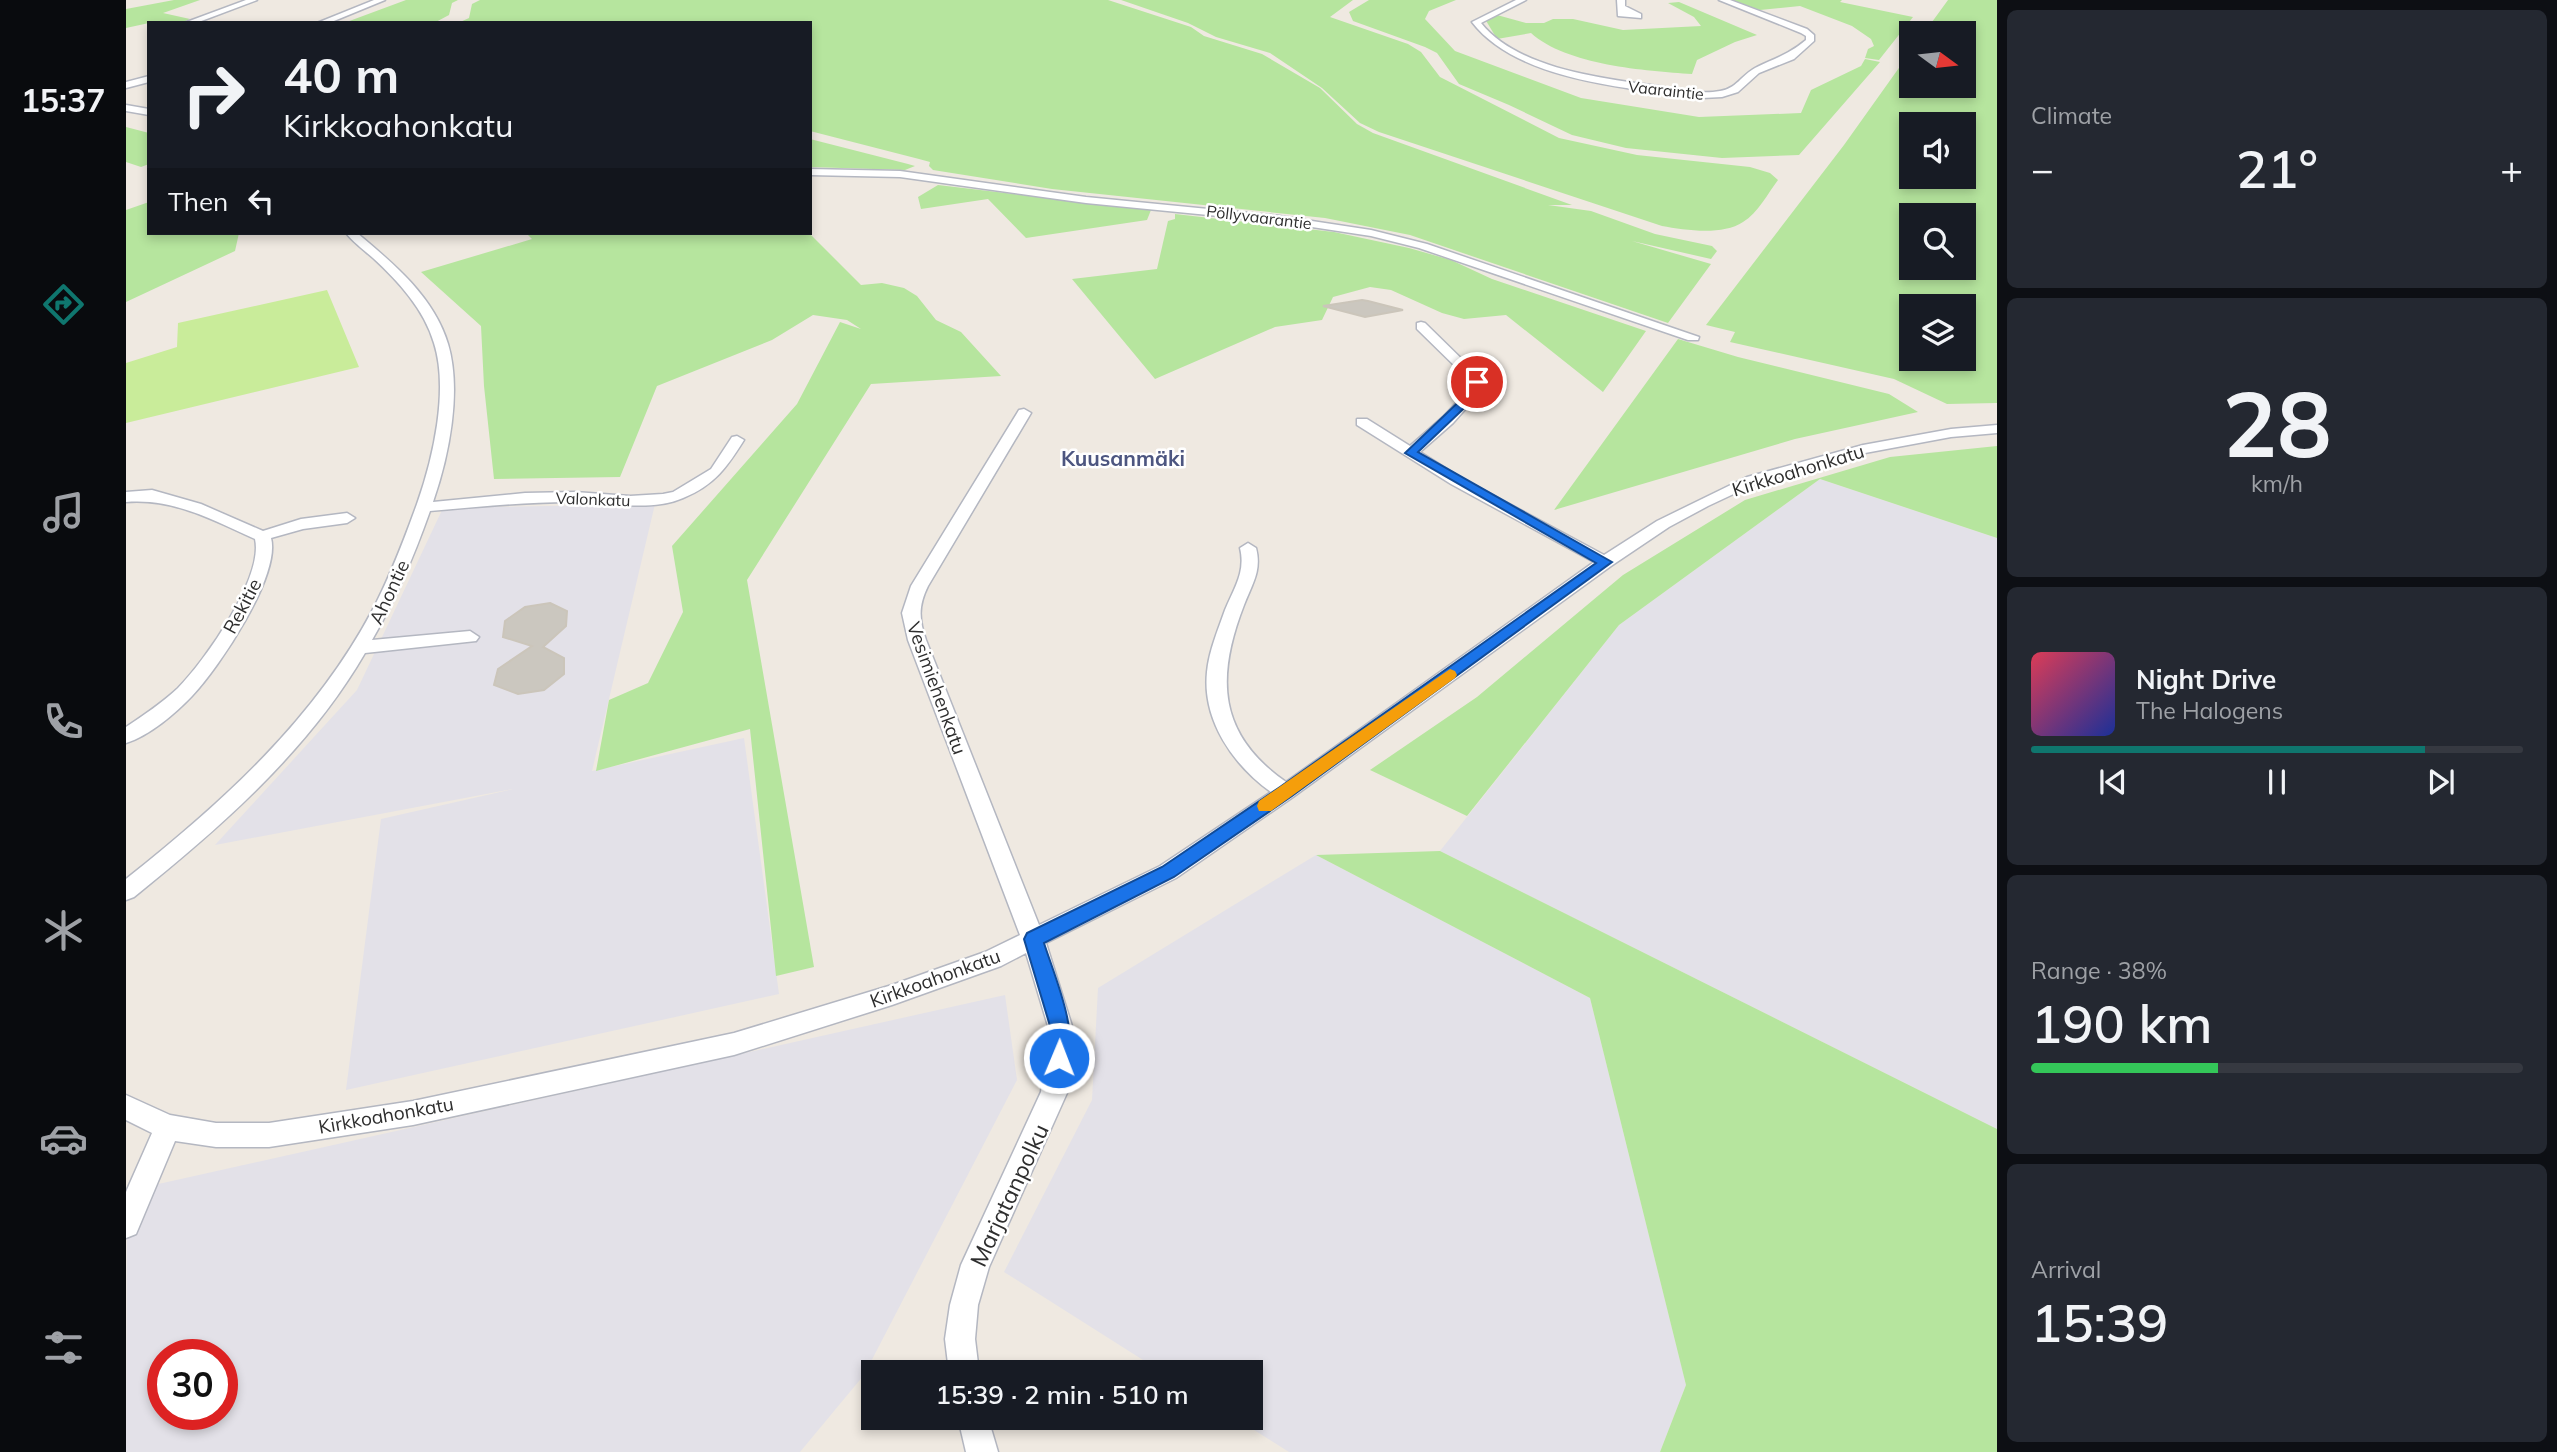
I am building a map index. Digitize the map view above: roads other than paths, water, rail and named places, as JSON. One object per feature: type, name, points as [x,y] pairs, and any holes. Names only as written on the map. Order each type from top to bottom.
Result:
[{"type":"street","points":[[194,21],[253,0]]},
{"type":"street","points":[[326,21],[381,0]]},
{"type":"street","name":"Vaaraintie","points":[[1522,0],[1476,22],[1495,43],[1521,55],[1580,78],[1639,88],[1702,95],[1730,92],[1756,71],[1791,57],[1810,41],[1810,35],[1804,31],[1723,0]]},
{"type":"street","points":[[126,86],[145,80]]},
{"type":"street","points":[[129,109],[147,112]]},
{"type":"street","name":"Pöllyvaarantie","points":[[812,172],[900,174],[1086,200],[1279,219],[1371,233],[1423,246],[1693,337]]},
{"type":"street","name":"Ahontie","points":[[126,891],[198,834],[270,767],[327,700],[362,646],[397,580],[425,508],[446,429],[446,389],[441,344],[427,314],[397,273],[354,235]]},
{"type":"street","points":[[1411,453],[1448,420],[1478,387],[1472,376],[1430,339],[1421,326]]},
{"type":"street","name":"Vesimiehenkatu","points":[[1024,413],[992,472],[980,484],[948,537],[914,598],[910,611],[917,640],[1033,939]]},
{"type":"street","points":[[1362,422],[1411,453],[1605,562]]},
{"type":"street","name":"Kirkkoahonkatu","points":[[126,1107],[168,1127],[215,1135],[269,1135],[413,1112],[707,1049],[892,995],[993,959],[1168,872],[1286,792],[1605,562],[1663,524],[1752,480],[1887,444],[1951,433],[1997,429]]},
{"type":"street","name":"Valonkatu","points":[[425,508],[525,498],[575,497],[630,501],[663,499],[678,495],[716,472],[737,440]]},
{"type":"street","points":[[126,496],[152,495],[195,507],[262,536],[301,524],[347,518]]},
{"type":"street","name":"Rekitie","points":[[126,736],[158,716],[188,689],[222,643],[262,568],[265,557],[262,536]]},
{"type":"street","points":[[1248,548],[1252,567],[1227,631],[1216,671],[1216,687],[1223,717],[1235,743],[1264,779],[1286,792]]},
{"type":"street","points":[[362,646],[470,637]]},
{"type":"street","name":"Marjatanpolku","points":[[963,1360],[960,1339],[975,1265],[1054,1093],[1060,1026],[1033,939]]},
{"type":"street","points":[[126,1224],[168,1127]]},
{"type":"street","points":[[976,1430],[982,1452]]},
{"type":"district","name":"Kuusanmäki","points":[[1123,458]]}]
